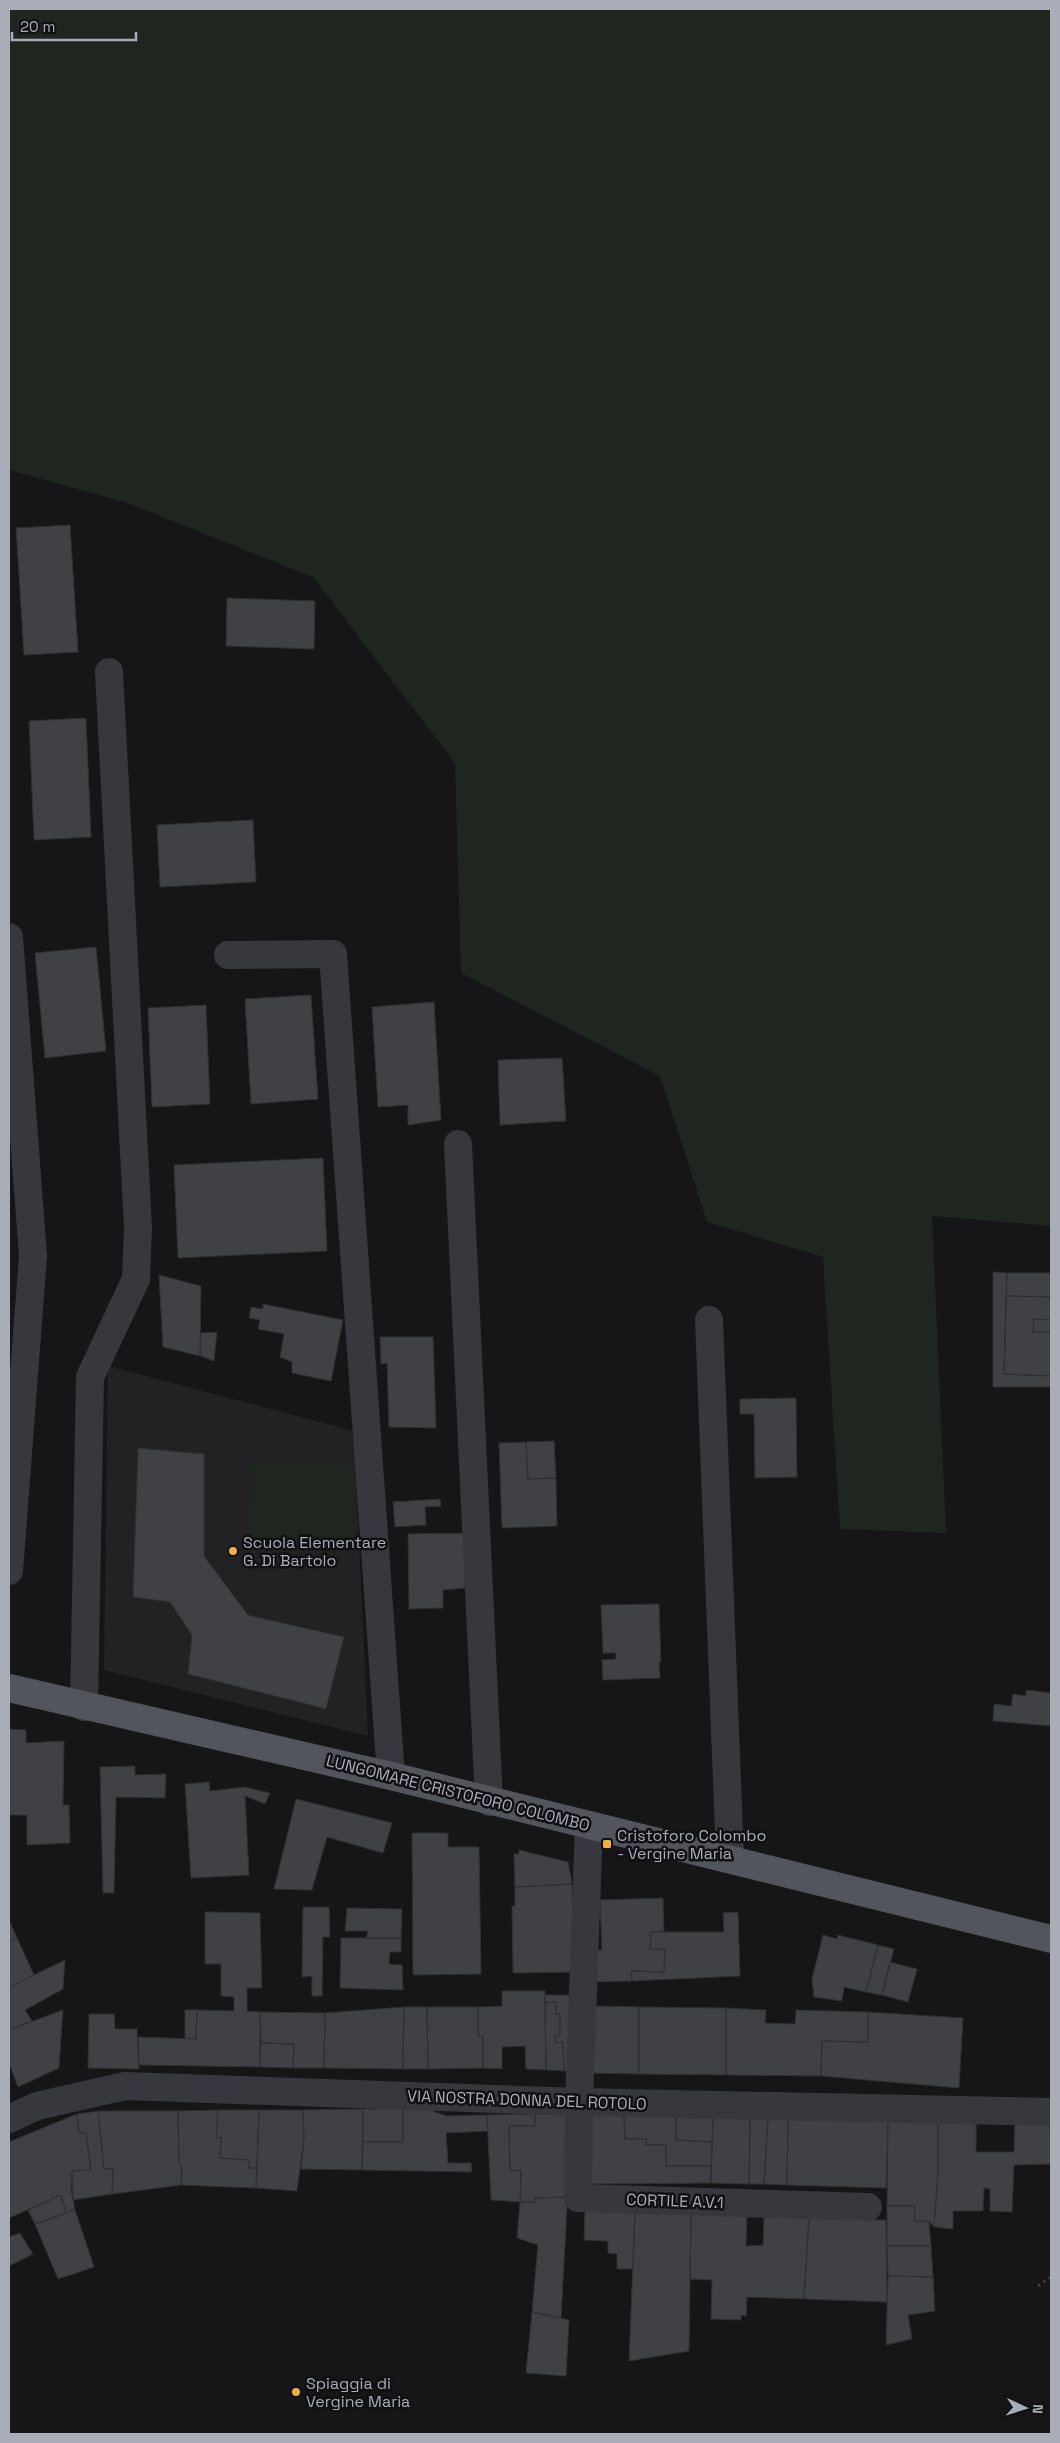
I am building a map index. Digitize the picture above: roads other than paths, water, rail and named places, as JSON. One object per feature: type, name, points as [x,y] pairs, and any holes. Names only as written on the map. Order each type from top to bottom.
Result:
[{"type":"main road","name":"LUNGOMARE CRISTOFORO COLOMBO","points":[[9,1688],[84,1707],[391,1776],[489,1802],[730,1858],[1051,1940]]},
{"type":"street","points":[[84,1707],[90,1378],[136,1279],[138,1228],[109,672]]},
{"type":"street","points":[[9,937],[34,1256],[9,1571]]},
{"type":"street","points":[[228,955],[333,954],[391,1776]]},
{"type":"street","points":[[458,1144],[489,1802]]},
{"type":"street","points":[[709,1320],[730,1858]]},
{"type":"street","points":[[579,2102],[589,1825]]},
{"type":"street","name":"VIA NOSTRA DONNA DEL ROTOLO","points":[[10,2113],[125,2086],[579,2102],[1051,2112]]},
{"type":"street","name":"CORTILE A.V.1","points":[[579,2102],[578,2198],[868,2207]]},
{"type":"place","name":"Scuola Elementare G. Di Bartolo","points":[[233,1551]]},
{"type":"place","name":"Cristoforo Colombo - Vergine Maria","points":[[607,1844]]},
{"type":"place","name":"Spiaggia di Vergine Maria","points":[[296,2392]]}]
